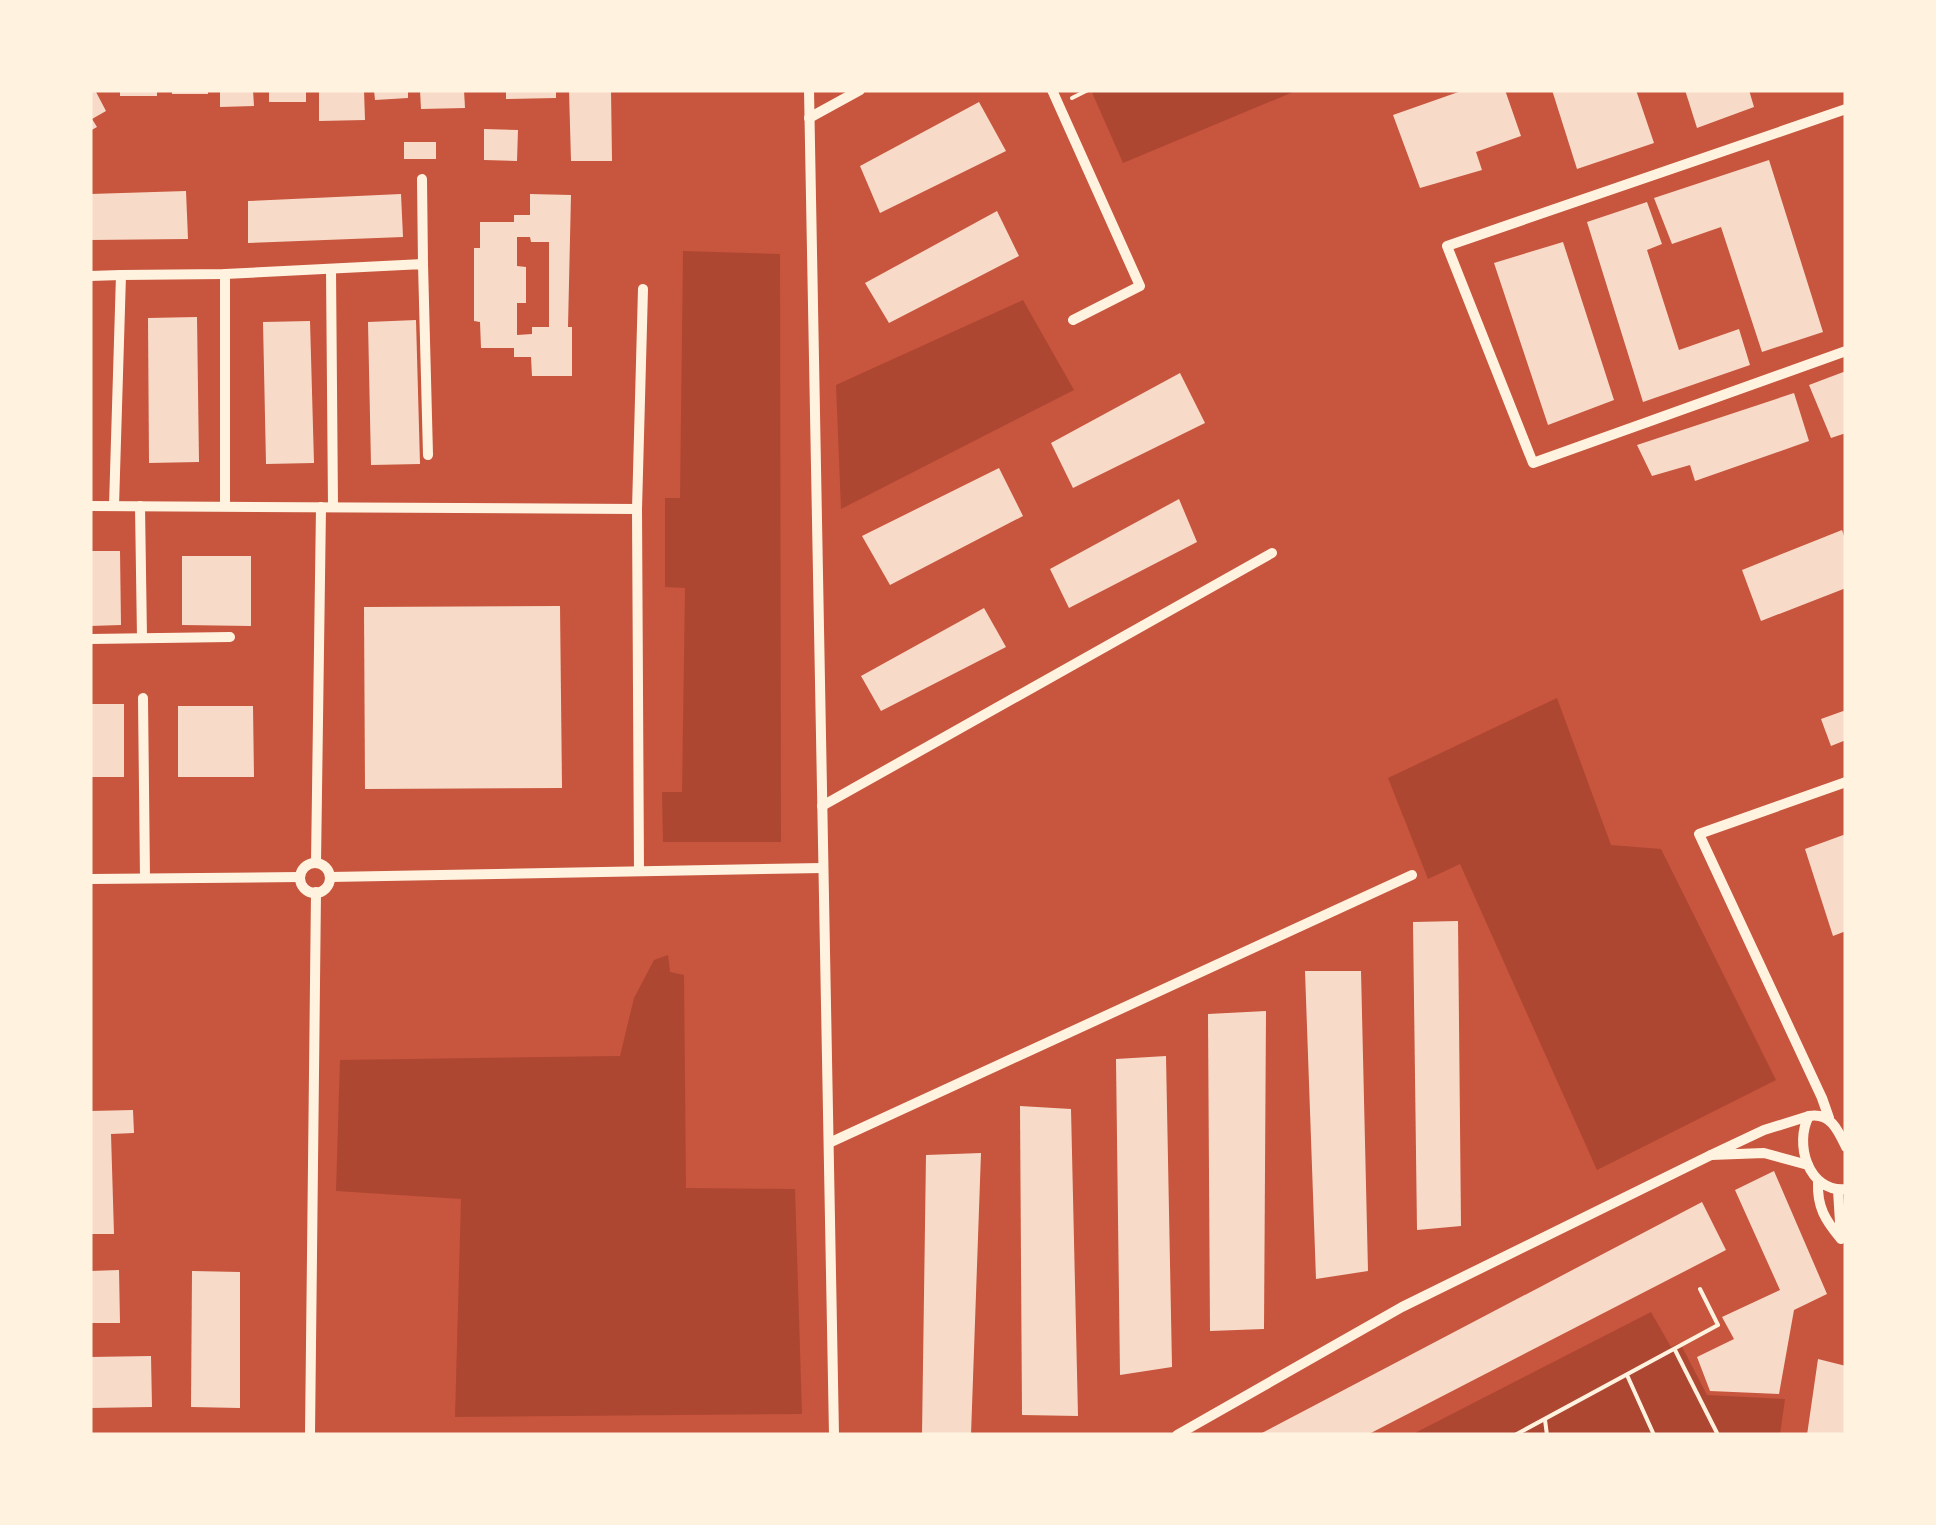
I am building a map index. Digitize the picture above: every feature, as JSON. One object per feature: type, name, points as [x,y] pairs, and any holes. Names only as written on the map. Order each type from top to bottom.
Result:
[{"type":"street","points":[[809,90],[834,1435]]},
{"type":"street","points":[[809,118],[860,90]]},
{"type":"street","points":[[1052,90],[1140,286],[1073,320]]},
{"type":"street","points":[[1846,109],[1447,246],[1533,463],[1846,351]]},
{"type":"street","points":[[422,179],[428,454]]},
{"type":"street","points":[[90,276],[424,264]]},
{"type":"street","points":[[316,863],[331,270]]},
{"type":"street","points":[[225,274],[225,506]]},
{"type":"street","points":[[114,506],[121,275]]},
{"type":"street","points":[[638,871],[637,508],[643,289]]},
{"type":"street","points":[[90,506],[637,508]]},
{"type":"street","points":[[140,506],[142,638]]},
{"type":"street","points":[[822,806],[1272,553]]},
{"type":"street","points":[[90,638],[230,637]]},
{"type":"street","points":[[143,698],[145,878]]},
{"type":"street","points":[[1846,782],[1699,834],[1828,1118],[1846,1147]]},
{"type":"street","points":[[316,863],[324,866],[330,877],[328,886],[316,892],[303,886],[300,877],[307,865],[316,863]]},
{"type":"street","points":[[330,877],[824,868]]},
{"type":"street","points":[[829,1142],[1412,875]]},
{"type":"street","points":[[90,879],[300,877]]},
{"type":"street","points":[[310,1435],[316,892]]},
{"type":"street","points":[[1177,1435],[1402,1307],[1711,1155],[1764,1130],[1818,1114],[1828,1118]]},
{"type":"street","points":[[1809,1116],[1801,1137],[1818,1182],[1818,1201],[1846,1252]]},
{"type":"street","points":[[1711,1155],[1764,1153],[1808,1164]]},
{"type":"street","points":[[1818,1182],[1842,1189],[1841,1239]]},
{"type":"path","points":[[1516,1435],[1718,1325],[1700,1289]]},
{"type":"path","points":[[1675,1350],[1718,1435]]},
{"type":"path","points":[[1627,1375],[1654,1435]]},
{"type":"path","points":[[1545,1420],[1547,1435]]},
{"type":"shaded area","points":[[1091,90],[1298,90],[1123,163]]},
{"type":"shaded area","points":[[683,251],[780,254],[781,842],[663,842],[662,792],[682,792],[685,588],[665,587],[665,498],[680,498]]},
{"type":"shaded area","points":[[1023,300],[1074,390],[841,509],[836,385]]},
{"type":"shaded area","points":[[1557,698],[1611,845],[1661,849],[1776,1080],[1597,1170],[1460,864],[1428,879],[1388,778]]},
{"type":"shaded area","points":[[668,955],[670,972],[684,975],[686,1188],[795,1189],[802,1414],[455,1417],[461,1199],[336,1191],[340,1060],[620,1056],[634,998],[654,960]]},
{"type":"shaded area","points":[[1651,1312],[1671,1347],[1680,1343],[1707,1395],[1785,1399],[1780,1435],[1411,1435]]},
{"type":"building","points":[[90,90],[95,90],[106,111],[92,119],[97,127],[90,131]]},
{"type":"building","points":[[120,90],[157,90],[157,96],[120,96]]},
{"type":"building","points":[[172,90],[208,90],[208,94],[172,94]]},
{"type":"building","points":[[220,90],[253,90],[254,106],[220,107]]},
{"type":"building","points":[[269,90],[306,90],[306,102],[269,102]]},
{"type":"building","points":[[319,90],[364,90],[365,120],[319,121]]},
{"type":"building","points":[[374,90],[408,90],[408,98],[375,100]]},
{"type":"building","points":[[420,90],[464,90],[465,108],[421,109]]},
{"type":"building","points":[[506,90],[556,90],[556,98],[506,99]]},
{"type":"building","points":[[569,90],[611,90],[612,161],[571,161]]},
{"type":"building","points":[[1464,90],[1505,90],[1521,136],[1476,152],[1482,170],[1420,188],[1393,115]]},
{"type":"building","points":[[1552,90],[1636,90],[1654,143],[1577,169]]},
{"type":"building","points":[[1685,90],[1749,90],[1754,107],[1697,128]]},
{"type":"building","points":[[979,102],[1006,151],[880,213],[860,166]]},
{"type":"building","points":[[484,129],[518,130],[517,161],[484,160]]},
{"type":"building","points":[[404,142],[436,142],[436,159],[404,159]]},
{"type":"building","points":[[1769,160],[1823,332],[1762,352],[1721,227],[1672,244],[1654,198]]},
{"type":"building","points":[[186,191],[188,239],[90,240],[90,194]]},
{"type":"building","points":[[401,194],[403,237],[248,243],[248,201]]},
{"type":"building","points":[[530,194],[571,195],[568,327],[572,327],[572,376],[532,376],[531,357],[514,357],[514,348],[481,348],[480,322],[474,321],[474,248],[480,248],[480,222],[514,222],[514,215],[530,215]],"holes":[[[517,237],[530,237],[531,242],[549,242],[549,327],[532,327],[532,334],[517,335],[517,303],[526,303],[526,267],[517,266]]]},
{"type":"building","points":[[1647,202],[1662,244],[1647,250],[1679,350],[1739,329],[1750,365],[1643,402],[1587,222]]},
{"type":"building","points":[[997,211],[1019,256],[889,323],[865,283]]},
{"type":"building","points":[[1563,242],[1614,400],[1548,425],[1494,263]]},
{"type":"building","points":[[197,317],[199,462],[149,463],[148,318]]},
{"type":"building","points":[[416,320],[420,464],[371,465],[368,322]]},
{"type":"building","points":[[310,321],[314,463],[266,464],[263,322]]},
{"type":"building","points":[[1846,371],[1846,433],[1831,438],[1809,385]]},
{"type":"building","points":[[1180,373],[1205,423],[1073,488],[1051,443]]},
{"type":"building","points":[[1794,393],[1809,441],[1695,481],[1690,465],[1652,476],[1637,445]]},
{"type":"building","points":[[999,468],[1023,516],[890,585],[862,536]]},
{"type":"building","points":[[1179,499],[1197,542],[1069,608],[1050,569]]},
{"type":"building","points":[[1842,530],[1846,542],[1846,588],[1761,621],[1742,570]]},
{"type":"building","points":[[90,551],[120,551],[121,625],[90,626]]},
{"type":"building","points":[[182,556],[251,556],[251,626],[182,625]]},
{"type":"building","points":[[560,606],[562,788],[365,789],[364,607]]},
{"type":"building","points":[[984,608],[1006,647],[881,711],[861,676]]},
{"type":"building","points":[[90,704],[124,704],[124,777],[90,777]]},
{"type":"building","points":[[178,706],[253,706],[254,777],[178,777]]},
{"type":"building","points":[[1846,710],[1846,740],[1831,746],[1821,719]]},
{"type":"building","points":[[1846,834],[1846,931],[1833,936],[1805,849]]},
{"type":"building","points":[[1458,921],[1461,1226],[1417,1230],[1413,922]]},
{"type":"building","points":[[1305,971],[1361,971],[1368,1271],[1316,1279]]},
{"type":"building","points":[[1266,1011],[1264,1329],[1210,1331],[1208,1014]]},
{"type":"building","points":[[1166,1056],[1172,1367],[1120,1375],[1116,1059]]},
{"type":"building","points":[[1020,1106],[1071,1109],[1078,1416],[1022,1415]]},
{"type":"building","points":[[133,1110],[134,1133],[111,1134],[114,1234],[90,1234],[90,1111]]},
{"type":"building","points":[[981,1153],[971,1435],[922,1435],[926,1155]]},
{"type":"building","points":[[1774,1171],[1827,1294],[1794,1310],[1779,1394],[1710,1391],[1697,1357],[1734,1339],[1722,1317],[1780,1290],[1735,1190]]},
{"type":"building","points":[[1702,1202],[1726,1250],[1367,1435],[1258,1435]]},
{"type":"building","points":[[119,1270],[120,1323],[90,1323],[90,1271]]},
{"type":"building","points":[[192,1271],[240,1272],[240,1408],[191,1407]]},
{"type":"building","points":[[151,1356],[152,1407],[90,1408],[90,1357]]},
{"type":"building","points":[[1818,1359],[1846,1366],[1846,1435],[1807,1435]]}]
